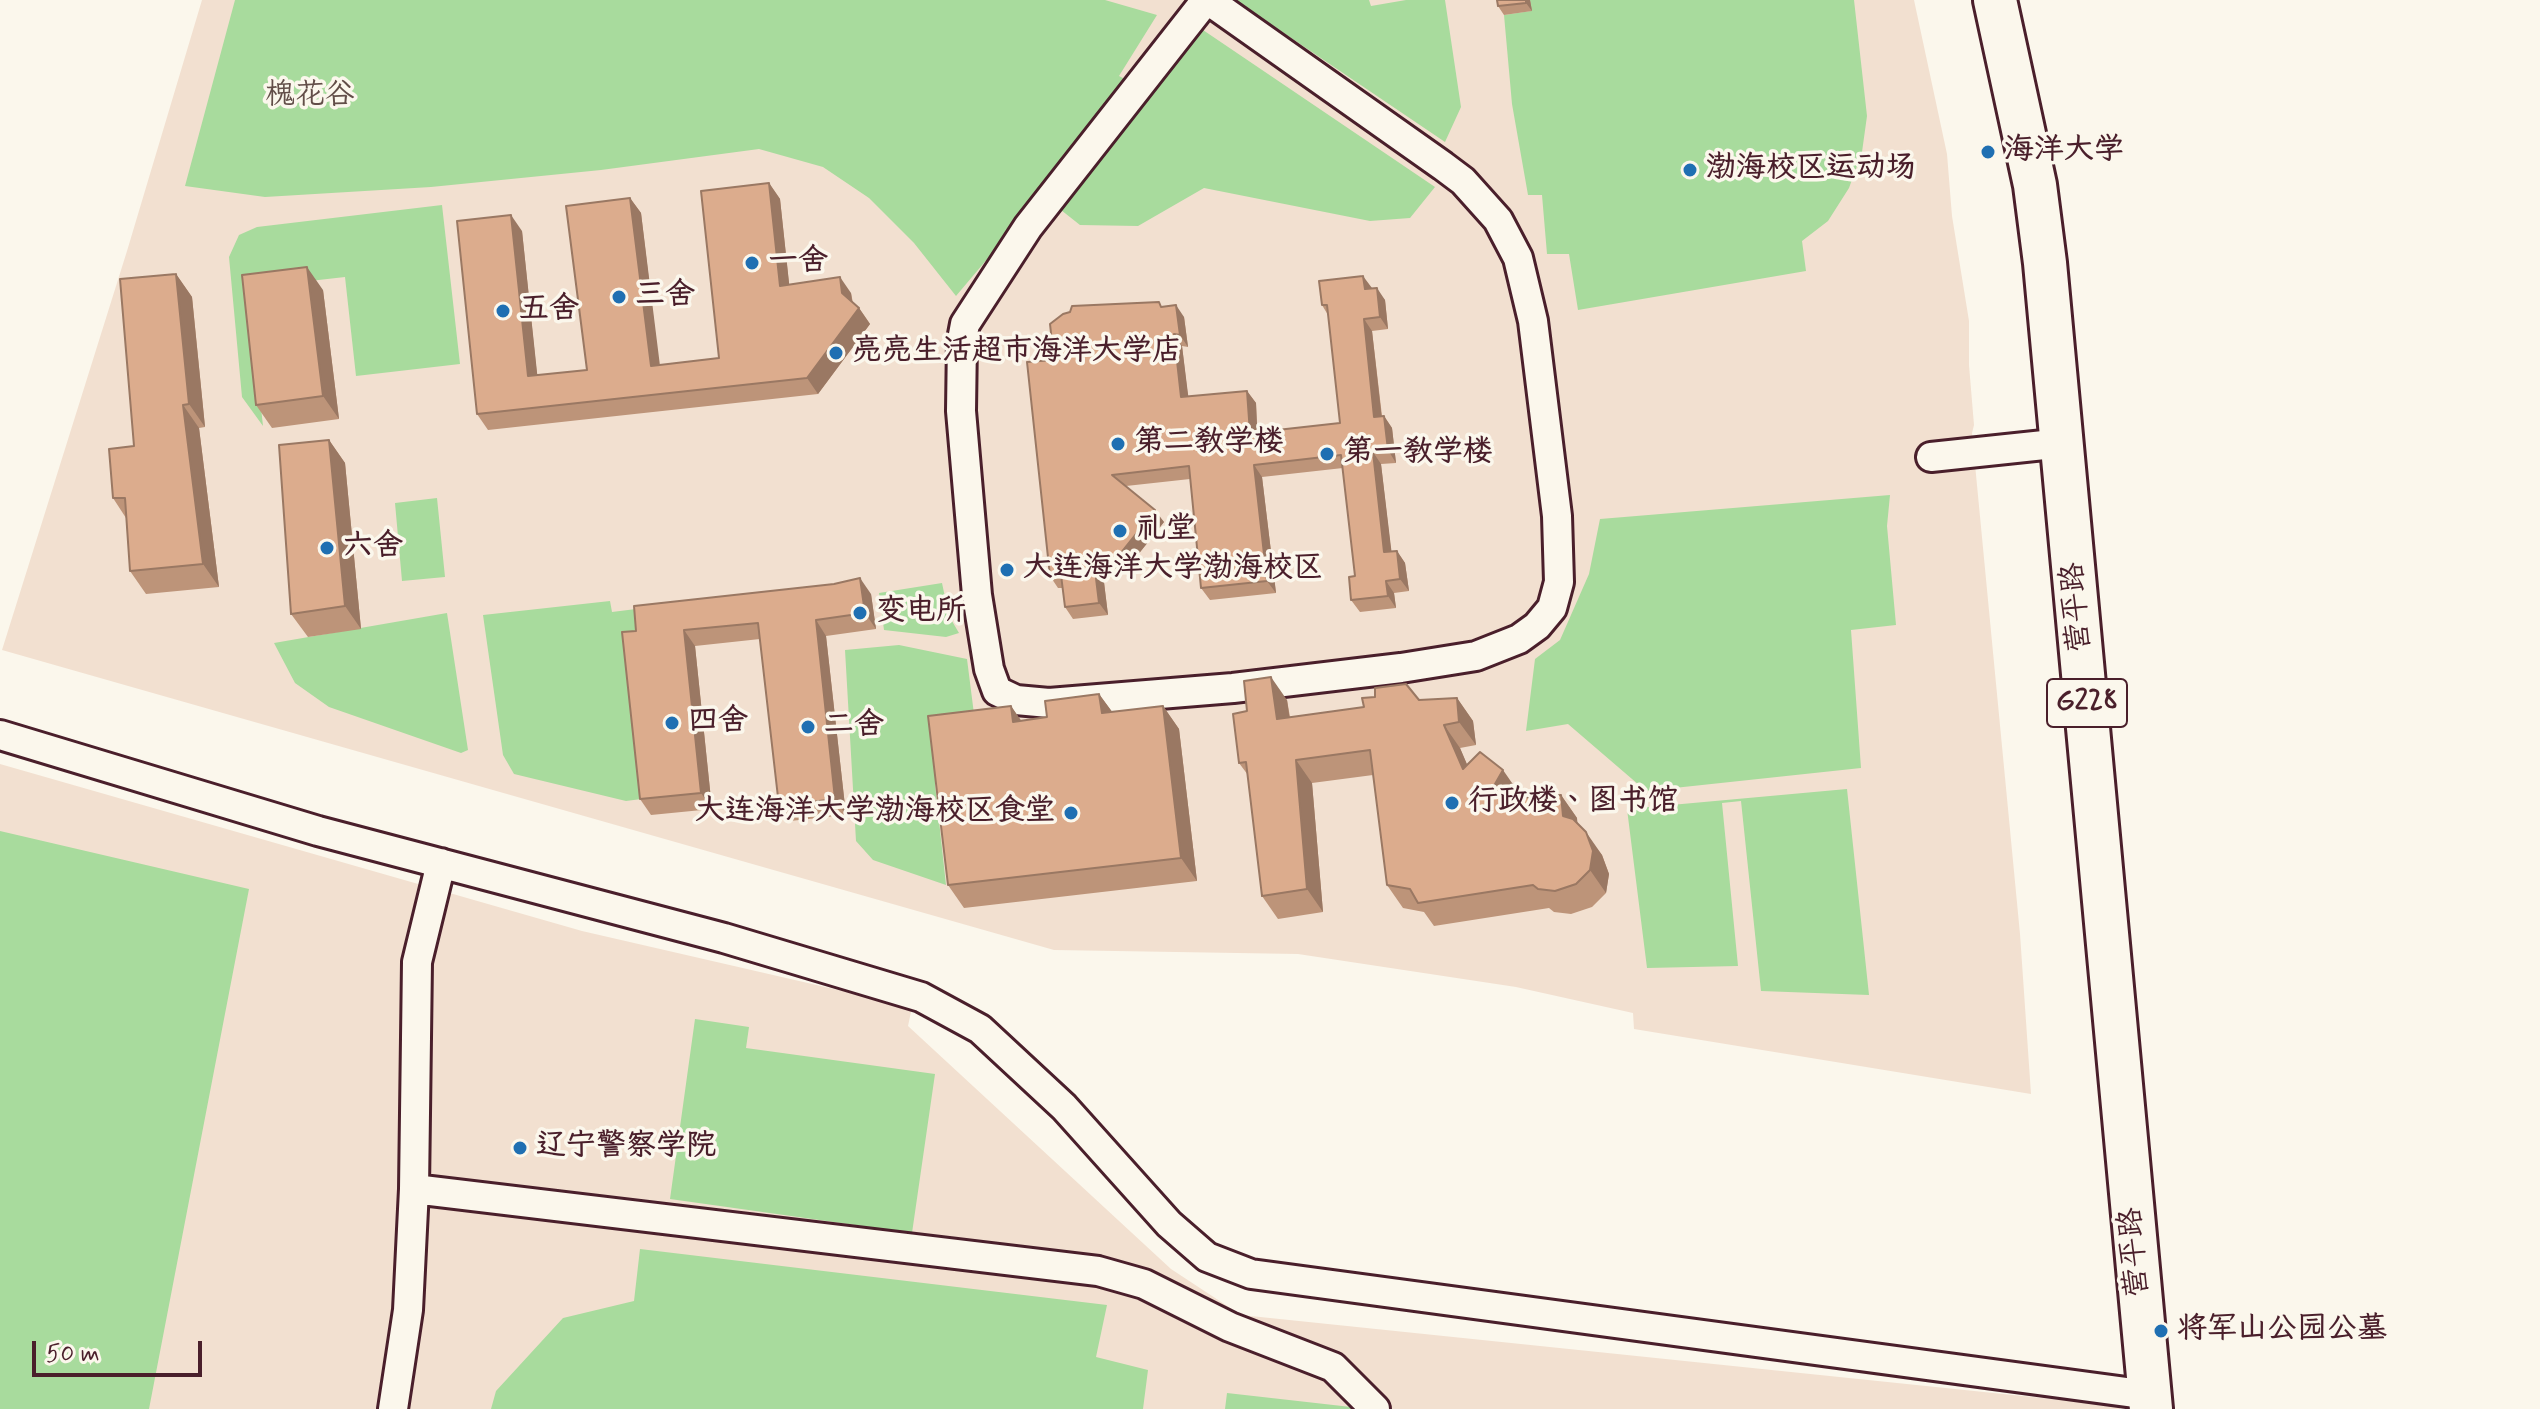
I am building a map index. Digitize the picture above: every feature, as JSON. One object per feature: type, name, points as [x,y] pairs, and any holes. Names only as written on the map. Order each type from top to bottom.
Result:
[{"type":"highway","name":"营平路","points":[[1995,0],[2035,185],[2063,443],[2150,1402]]},
{"type":"street","points":[[1207,0],[1463,181],[1498,220],[1518,258],[1533,321],[1560,554],[1559,582],[1552,608],[1537,626],[1519,639],[1476,656],[1233,688],[1049,703],[1016,700],[997,691],[989,669],[977,595],[961,411],[965,324],[1028,227],[1207,0]]},
{"type":"street","points":[[1931,457],[2063,443]]},
{"type":"street","points":[[0,735],[318,831],[724,938],[921,997],[980,1029],[1064,1107],[1169,1224],[1207,1257],[1251,1274],[2150,1402]]},
{"type":"street","points":[[393,1409],[408,1310],[414,1189],[417,962],[441,863]]},
{"type":"street","points":[[414,1189],[1098,1271],[1144,1284],[1230,1327],[1333,1367],[1375,1409]]},
{"type":"shaded area","name":"大连海洋大学渤海校区","points":[[202,0],[1914,0],[1947,154],[1952,216],[1969,321],[1972,433],[2020,934],[2031,1094],[1634,1029],[1633,1013],[1516,987],[1298,954],[1054,950],[2,650]]},
{"type":"shaded area","name":"辽宁警察学院","points":[[0,764],[582,931],[912,1007],[908,1026],[1171,1269],[1241,1315],[2119,1406],[2120,1409],[0,1409]]},
{"type":"green space","name":"槐花谷","points":[[235,0],[1105,0],[1157,15],[1119,76],[1148,91],[1203,30],[1435,187],[1410,218],[1370,221],[1204,188],[1138,226],[1080,225],[1061,210],[1099,158],[1070,152],[956,296],[914,243],[869,198],[823,167],[759,149],[601,170],[431,187],[265,197],[185,186]]},
{"type":"green space","points":[[1235,0],[1369,0],[1371,6],[1406,0],[1445,0],[1461,107],[1445,142]]},
{"type":"green space","name":"渤海校区运动场","points":[[1530,0],[1854,0],[1867,116],[1862,152],[1849,188],[1828,221],[1802,241],[1806,271],[1578,310],[1569,254],[1547,254],[1542,195],[1528,195],[1512,104],[1504,15],[1531,11]]},
{"type":"green space","points":[[442,205],[460,364],[356,376],[345,277],[248,288],[263,426],[242,397],[229,257],[239,235],[257,227]]},
{"type":"green space","points":[[1890,495],[1887,526],[1896,625],[1851,630],[1861,768],[1646,791],[1568,724],[1526,731],[1535,659],[1560,640],[1589,574],[1600,519]]},
{"type":"green space","points":[[437,498],[445,577],[402,581],[395,503]]},
{"type":"green space","points":[[942,583],[949,616],[959,633],[946,637],[884,630],[879,593]]},
{"type":"green space","points":[[610,601],[612,612],[644,608],[649,798],[626,801],[514,774],[503,755],[483,615]]},
{"type":"green space","points":[[447,613],[468,750],[461,753],[329,707],[295,683],[274,643]]},
{"type":"green space","points":[[899,645],[967,659],[975,722],[943,740],[935,784],[946,885],[873,860],[856,841],[845,650]]},
{"type":"green space","points":[[1847,789],[1869,995],[1761,991],[1741,801],[1722,803],[1738,966],[1647,968],[1627,809]]},
{"type":"green space","points":[[0,831],[249,889],[149,1409],[0,1409]]},
{"type":"green space","points":[[695,1019],[749,1027],[746,1048],[935,1074],[912,1233],[670,1199]]},
{"type":"green space","points":[[640,1249],[1107,1305],[1096,1357],[1148,1370],[1143,1409],[491,1409],[496,1391],[563,1318],[634,1301]]},
{"type":"green space","points":[[1227,1393],[1351,1407],[1351,1409],[1225,1409]]},
{"type":"building","points":[[1497,0],[1526,0],[1526,3],[1498,6]]},
{"type":"building","points":[[769,183],[780,286],[840,277],[842,293],[859,308],[807,378],[477,414],[457,221],[511,215],[528,376],[587,370],[566,206],[630,198],[651,366],[719,358],[701,191]]},
{"type":"building","points":[[307,267],[323,396],[256,405],[242,275]]},
{"type":"building","points":[[176,274],[189,404],[183,405],[203,564],[130,571],[125,498],[113,498],[109,449],[134,446],[120,279]]},
{"type":"building","points":[[1363,276],[1365,289],[1377,288],[1380,317],[1364,319],[1374,417],[1384,416],[1388,450],[1373,452],[1384,552],[1397,551],[1400,579],[1386,581],[1388,596],[1351,600],[1349,577],[1355,576],[1341,455],[1254,465],[1267,581],[1201,588],[1189,466],[1112,475],[1155,510],[1116,559],[1093,554],[1099,603],[1065,607],[1061,575],[1050,576],[1027,362],[1054,360],[1050,324],[1070,312],[1072,306],[1159,302],[1161,307],[1176,305],[1180,335],[1174,334],[1181,397],[1247,391],[1250,433],[1340,423],[1327,305],[1322,305],[1319,281]]},
{"type":"building","name":"六舍","points":[[329,440],[345,606],[291,614],[279,445]]},
{"type":"building","points":[[860,578],[865,613],[816,620],[835,799],[779,806],[758,623],[684,630],[701,793],[640,799],[622,632],[636,631],[634,606],[834,584]]},
{"type":"building","name":"行政楼、图书馆","points":[[1271,677],[1277,719],[1364,707],[1362,698],[1375,697],[1375,688],[1406,684],[1419,700],[1457,698],[1459,722],[1444,725],[1463,769],[1480,752],[1503,770],[1491,791],[1518,798],[1561,795],[1563,816],[1573,819],[1586,832],[1593,851],[1590,870],[1576,884],[1555,891],[1538,889],[1533,885],[1418,903],[1410,889],[1387,885],[1370,750],[1296,760],[1307,889],[1262,896],[1246,762],[1239,763],[1233,714],[1247,711],[1244,681]]},
{"type":"building","name":"大连海洋大学渤海校区食堂","points":[[1099,694],[1102,713],[1163,706],[1181,858],[948,885],[928,716],[1011,706],[1013,722],[1047,717],[1045,701]]},
{"type":"place","name":"海洋大学","points":[[1988,152]]},
{"type":"place","name":"渤海校区运动场","points":[[1690,170]]},
{"type":"place","name":"一舍","points":[[752,263]]},
{"type":"place","name":"三舍","points":[[619,297]]},
{"type":"place","name":"五舍","points":[[503,311]]},
{"type":"place","name":"亮亮生活超市海洋大学店","points":[[836,353]]},
{"type":"place","name":"第二教学楼","points":[[1118,444]]},
{"type":"place","name":"第一教学楼","points":[[1327,454]]},
{"type":"place","name":"礼堂","points":[[1120,531]]},
{"type":"place","name":"六舍","points":[[327,548]]},
{"type":"place","name":"大连海洋大学渤海校区","points":[[1007,570]]},
{"type":"place","name":"变电所","points":[[860,613]]},
{"type":"place","name":"四舍","points":[[672,723]]},
{"type":"place","name":"二舍","points":[[808,727]]},
{"type":"place","name":"行政楼、图书馆","points":[[1452,803]]},
{"type":"place","name":"大连海洋大学渤海校区食堂","points":[[1071,813]]},
{"type":"place","name":"辽宁警察学院","points":[[520,1148]]},
{"type":"place","name":"将军山公园公墓","points":[[2161,1331]]}]
